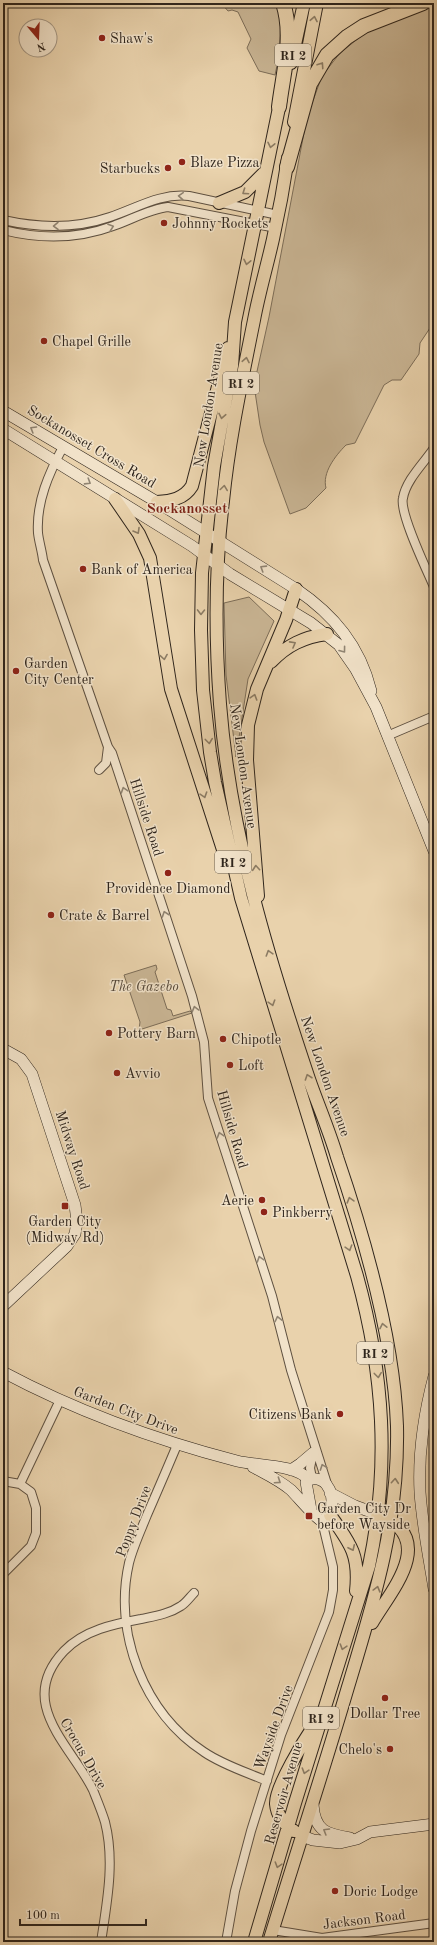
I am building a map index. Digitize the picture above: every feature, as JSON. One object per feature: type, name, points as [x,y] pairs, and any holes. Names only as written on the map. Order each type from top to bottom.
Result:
[{"type":"highway","points":[[279,107],[288,38],[288,23],[283,3]]},
{"type":"highway","points":[[287,168],[310,84],[327,55],[340,42],[364,26],[424,3]]},
{"type":"main road","name":"New London Avenue","points":[[304,3],[279,107],[235,322],[232,366],[214,466],[206,533],[201,630],[206,720],[216,782],[241,898],[370,1322],[382,1413],[382,1458],[377,1514]]},
{"type":"main road","name":"New London Avenue","points":[[317,3],[293,126],[276,228],[255,314],[232,433],[222,503],[218,566],[217,645],[223,734],[240,846],[260,921],[308,1074],[339,1161],[376,1295],[390,1358],[395,1402],[397,1455],[391,1520]]},
{"type":"main road","points":[[219,203],[235,198],[245,192],[265,172]]},
{"type":"main road","points":[[157,502],[177,499],[186,494],[192,486],[235,322]]},
{"type":"main road","points":[[115,499],[140,534],[150,558],[171,689],[221,848],[241,898]]},
{"type":"main road","points":[[260,921],[247,760],[247,736],[253,700],[290,610],[296,589]]},
{"type":"main road","points":[[266,667],[276,656],[294,643],[308,637],[327,634]]},
{"type":"main road","points":[[362,1640],[398,1582],[407,1562],[408,1549],[401,1529],[391,1520],[377,1514]]},
{"type":"main road","name":"Reservoir Avenue","points":[[254,1942],[354,1610],[369,1566],[377,1514]]},
{"type":"main road","points":[[326,1518],[354,1553],[358,1578],[354,1610]]},
{"type":"main road","name":"Reservoir Avenue","points":[[271,1936],[313,1805],[380,1580],[391,1520]]},
{"type":"main road","points":[[302,1836],[289,1828],[278,1813],[276,1800],[291,1767],[325,1706]]},
{"type":"street","points":[[3,220],[45,226],[78,225],[106,218],[158,198],[169,196],[189,196],[219,203],[276,228]]},
{"type":"street","points":[[3,230],[39,236],[79,234],[105,229],[152,210],[168,207],[256,218],[278,215]]},
{"type":"street","name":"Sockanosset Cross Road","points":[[3,411],[220,541],[296,589],[324,610],[350,640],[364,666],[376,707]]},
{"type":"street","points":[[3,429],[192,546],[218,566],[327,634],[339,645],[350,660],[376,707],[434,851]]},
{"type":"street","name":"Hillside Road","points":[[63,447],[49,473],[39,513],[38,533],[43,560],[108,747],[114,759],[192,996],[204,1042],[208,1098],[272,1296],[283,1342],[314,1451],[326,1475],[329,1490]]},
{"type":"street","points":[[434,448],[409,484],[402,498],[404,512],[434,587]]},
{"type":"street","points":[[387,736],[434,716]]},
{"type":"street","points":[[99,770],[106,763],[108,747]]},
{"type":"street","name":"Midway Road","points":[[3,1049],[21,1059],[32,1074],[75,1205],[77,1222],[75,1234],[67,1246],[3,1306]]},
{"type":"street","name":"Garden City Drive","points":[[3,1372],[60,1400],[177,1446],[243,1463],[291,1470],[301,1473],[310,1479],[317,1479],[329,1490],[351,1505],[377,1514]]},
{"type":"street","points":[[434,1376],[425,1414],[420,1474],[422,1509],[434,1589]]},
{"type":"street","points":[[20,1484],[60,1400]]},
{"type":"street","name":"Poppy Drive","points":[[177,1446],[129,1563],[125,1602],[128,1635],[136,1664],[151,1698],[172,1725],[204,1752],[236,1769],[267,1781]]},
{"type":"street","points":[[291,1470],[314,1451]]},
{"type":"street","name":"Hillside Road","points":[[310,1479],[310,1468],[314,1451]]},
{"type":"street","name":"Garden City Drive","points":[[243,1463],[281,1482],[311,1510],[316,1518],[326,1518]]},
{"type":"street","points":[[310,1479],[306,1482],[311,1510]]},
{"type":"street","points":[[3,1481],[20,1484],[31,1492],[36,1508],[36,1533],[31,1546],[3,1574]]},
{"type":"street","points":[[326,1518],[332,1506],[329,1490]]},
{"type":"street","name":"Wayside Drive","points":[[226,1942],[248,1843],[281,1735],[329,1612],[333,1590],[333,1567],[326,1518]]},
{"type":"street","name":"Crocus Drive","points":[[101,1942],[110,1876],[109,1850],[104,1822],[93,1790],[59,1738],[50,1720],[46,1708],[45,1691],[53,1665],[74,1642],[92,1631],[126,1621],[164,1614],[182,1606],[194,1593]]},
{"type":"street","points":[[313,1805],[316,1821],[326,1832],[356,1839]]},
{"type":"street","points":[[302,1836],[313,1840],[340,1843],[356,1839],[370,1832],[434,1824]]},
{"type":"street","name":"Jackson Road","points":[[271,1936],[322,1938],[434,1923]]},
{"type":"green space","points":[[221,3],[282,3],[279,56],[275,75],[259,71],[247,48],[251,39],[238,12],[232,10],[228,11]]},
{"type":"green space","points":[[434,6],[434,322],[420,343],[419,354],[401,380],[392,380],[384,385],[355,443],[346,445],[330,465],[326,476],[326,488],[306,508],[290,514],[264,442],[254,385],[269,317],[307,117],[322,76],[340,53],[365,33]]},
{"type":"green space","points":[[249,597],[274,621],[248,679],[236,757],[226,675],[224,603]]},
{"type":"green space","name":"The Gazebo","points":[[156,965],[157,969],[155,972],[167,1009],[171,1010],[173,1016],[190,1011],[192,1013],[139,1030],[140,1022],[124,975]]},
{"type":"place","name":"Shaw's","points":[[102,38]]},
{"type":"place","name":"Blaze Pizza","points":[[182,162]]},
{"type":"place","name":"Starbucks","points":[[168,168]]},
{"type":"place","name":"Johnny Rockets","points":[[164,223]]},
{"type":"place","name":"Chapel Grille","points":[[44,341]]},
{"type":"place","name":"Bank of America","points":[[83,569]]},
{"type":"place","name":"Garden City Center","points":[[16,671]]},
{"type":"place","name":"Providence Diamond","points":[[168,873]]},
{"type":"place","name":"Crate & Barrel","points":[[51,915]]},
{"type":"place","name":"Pottery Barn","points":[[109,1033]]},
{"type":"place","name":"Chipotle","points":[[223,1039]]},
{"type":"place","name":"Loft","points":[[230,1065]]},
{"type":"place","name":"Avvio","points":[[117,1073]]},
{"type":"place","name":"Aerie","points":[[262,1200]]},
{"type":"place","name":"Garden City (Midway Rd)","points":[[65,1206]]},
{"type":"place","name":"Pinkberry","points":[[264,1212]]},
{"type":"place","name":"Citizens Bank","points":[[340,1414]]},
{"type":"place","name":"Garden City Dr before Wayside","points":[[309,1516]]},
{"type":"place","name":"Dollar Tree","points":[[385,1698]]},
{"type":"place","name":"Chelo's","points":[[390,1749]]},
{"type":"place","name":"Doric Lodge","points":[[335,1891]]},
{"type":"district","name":"Sockanosset","points":[[187,508]]}]
